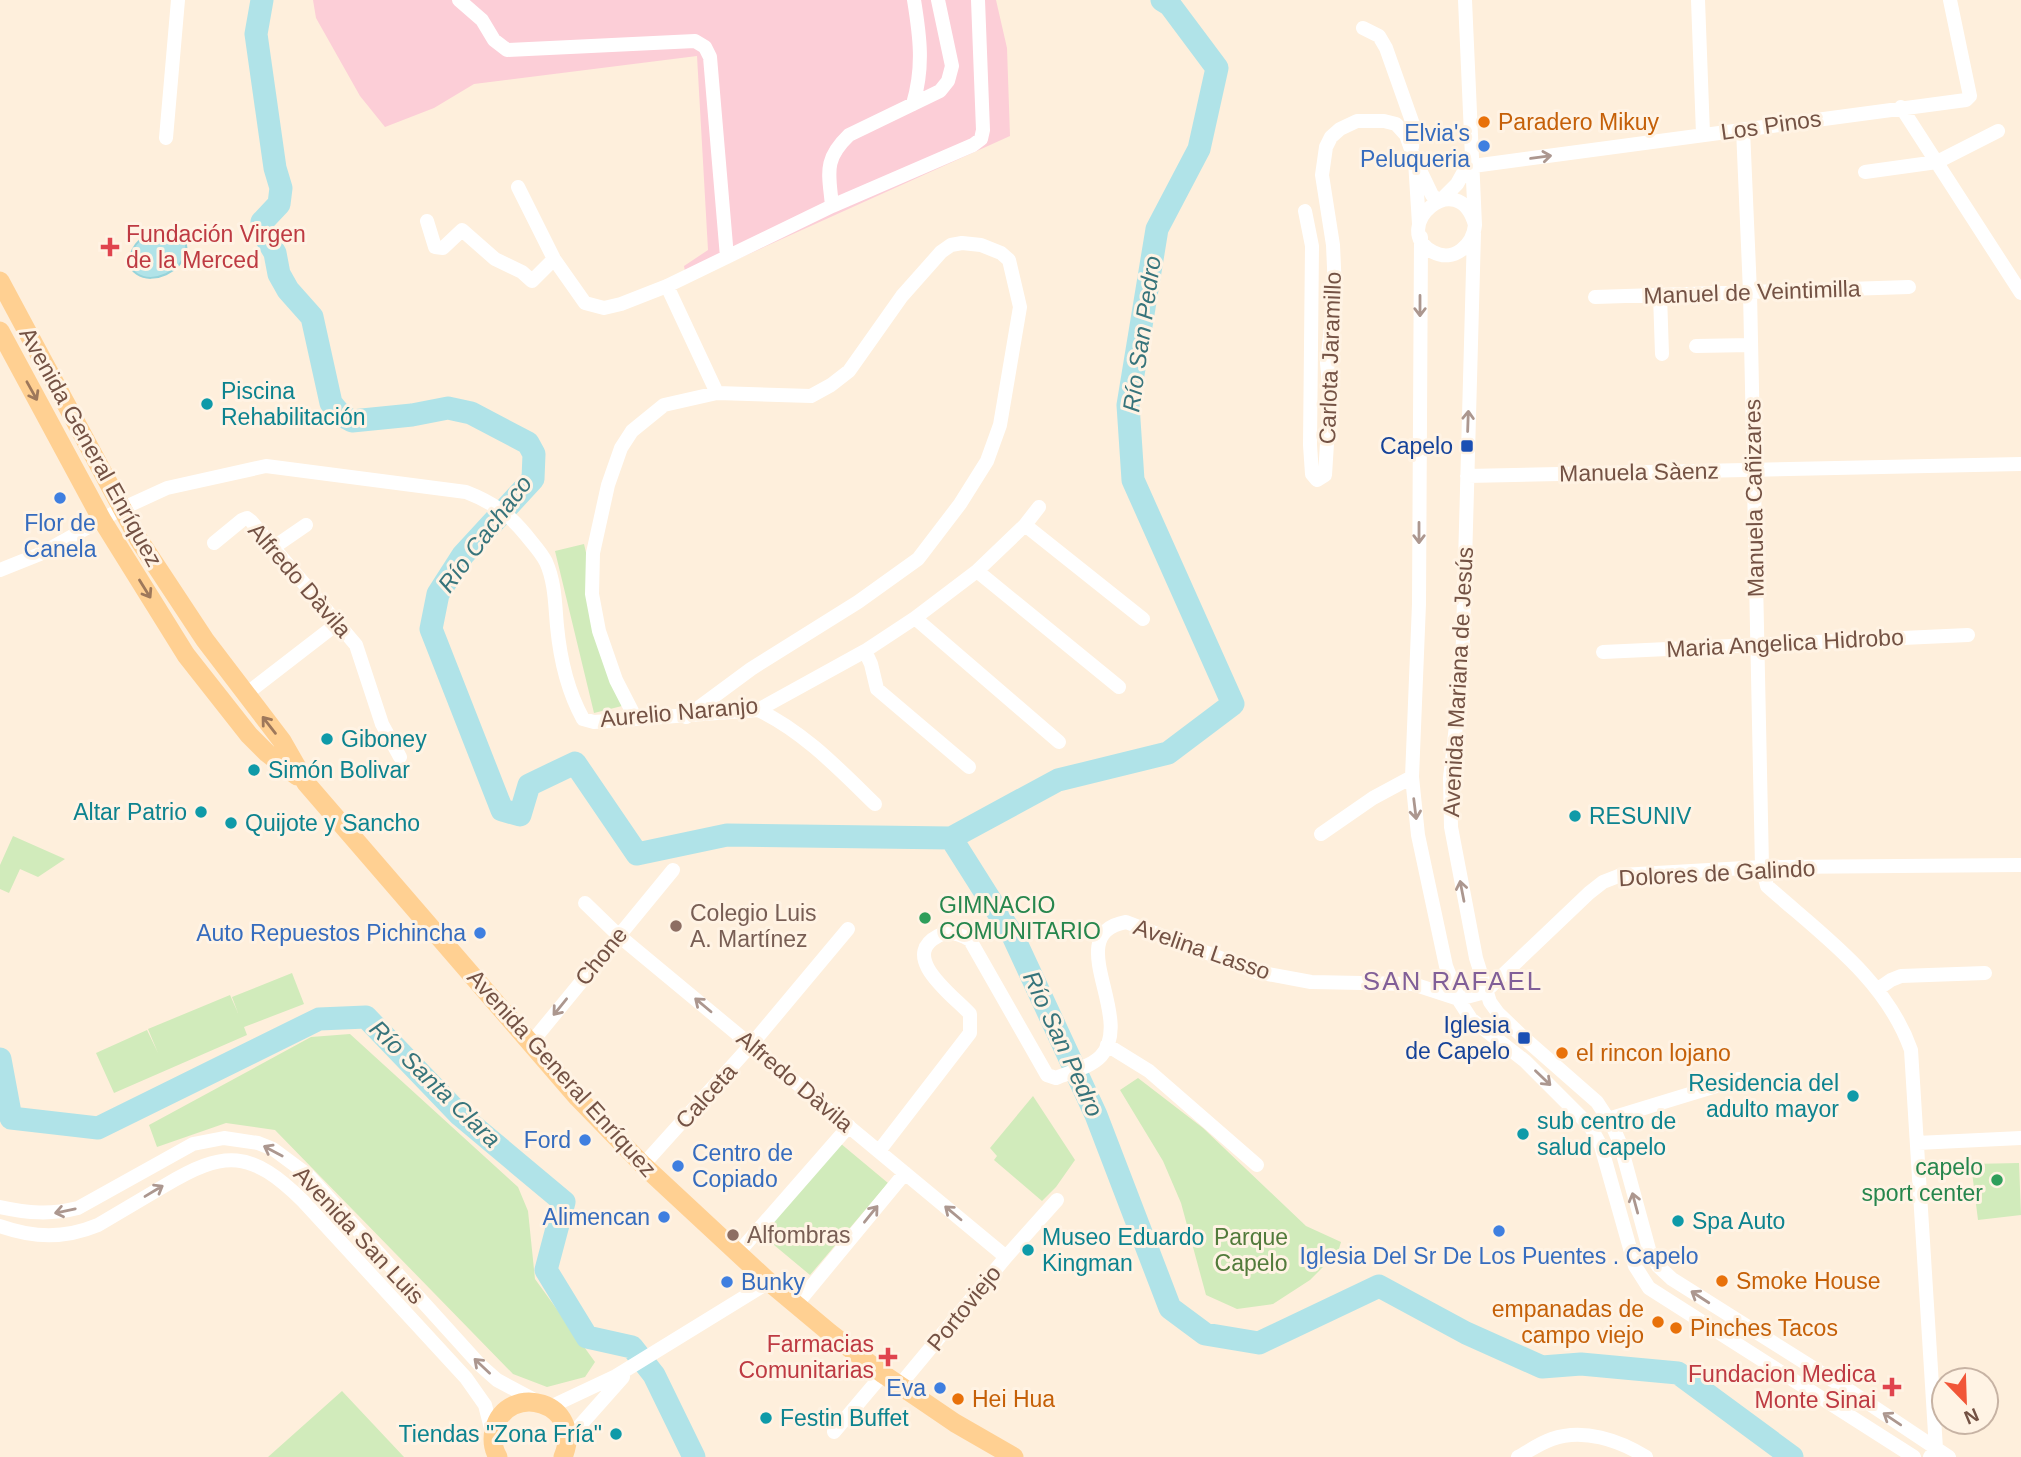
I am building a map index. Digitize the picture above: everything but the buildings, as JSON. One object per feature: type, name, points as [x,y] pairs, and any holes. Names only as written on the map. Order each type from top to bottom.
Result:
[{"type":"main road","name":"Avenida General Enríquez","points":[[0,281],[139,540],[205,640],[282,741],[306,783],[578,1098],[643,1165],[769,1282],[883,1374],[955,1423],[1014,1457]]},
{"type":"main road","name":"Avenida General Enríquez","points":[[0,331],[102,520],[186,655],[226,708],[267,753],[306,783]]},
{"type":"main road","points":[[17,363],[37,352]]},
{"type":"main road","points":[[121,551],[139,540]]},
{"type":"main road","points":[[495,1451],[500,1417],[517,1404],[544,1405],[559,1415],[566,1426],[568,1450]]},
{"type":"street","points":[[166,138],[178,0]]},
{"type":"street","points":[[459,0],[482,20],[494,40],[507,50],[695,41],[705,47],[710,57],[727,257]]},
{"type":"street","points":[[914,0],[920,34],[920,79],[914,104]]},
{"type":"street","points":[[832,206],[829,166],[837,146],[849,135],[940,91],[948,81],[952,66],[938,0]]},
{"type":"street","points":[[518,187],[554,259],[585,303],[604,309],[667,286],[832,206],[973,145],[981,139],[983,130],[978,0]]},
{"type":"street","name":"Avenida Mariana de Jesús","points":[[1465,0],[1474,229],[1462,673],[1449,797],[1456,859],[1485,992],[1498,1013],[1597,1102],[1608,1119],[1620,1143],[1650,1253],[1658,1266],[1688,1290],[1853,1393],[1933,1453],[1949,1457]]},
{"type":"street","points":[[1698,0],[1703,134]]},
{"type":"street","name":"Los Pinos","points":[[1473,161],[1966,100],[1970,96],[1950,0]]},
{"type":"street","points":[[1363,28],[1379,36],[1414,127],[1414,155],[1420,231],[1426,246],[1444,255],[1463,250],[1470,242],[1474,229],[1467,208],[1432,195],[1414,155]]},
{"type":"street","points":[[1900,107],[2021,293]]},
{"type":"street","name":"Carlota Jaramillo","points":[[1305,211],[1312,246],[1310,445],[1313,479],[1317,480],[1325,475],[1330,395],[1327,363],[1335,290],[1333,245],[1322,175],[1326,147],[1331,137],[1340,129],[1357,121],[1384,121],[1396,124],[1406,135],[1414,155]]},
{"type":"street","name":"Manuela Cañizares","points":[[1743,129],[1752,345],[1762,867]]},
{"type":"street","points":[[1865,172],[1937,162],[1998,131]]},
{"type":"street","points":[[1420,231],[1422,214],[1457,184],[1473,161]]},
{"type":"street","points":[[427,221],[435,247],[443,248],[462,230],[495,259],[522,272],[532,281],[554,259]]},
{"type":"street","name":"Avenida Mariana de Jesús","points":[[1420,231],[1419,604],[1412,777],[1418,835],[1446,966],[1458,999],[1471,1019],[1525,1061],[1590,1126],[1601,1146],[1630,1251],[1642,1280],[1660,1296],[1914,1457]]},
{"type":"street","points":[[636,719],[616,680],[599,631],[593,594],[593,553],[608,485],[621,448],[632,431],[664,405],[717,393],[811,396],[831,386],[849,371],[902,296],[941,252],[951,245],[962,243],[981,245],[1001,253],[1009,260],[1020,307],[1000,425],[987,461],[960,503],[918,559],[858,602],[751,669],[686,717]]},
{"type":"street","points":[[667,286],[717,393]]},
{"type":"street","name":"Manuel de Veintimilla","points":[[1595,297],[1909,287]]},
{"type":"street","points":[[1660,295],[1662,354]]},
{"type":"street","points":[[1696,346],[1752,345]]},
{"type":"street","name":"Manuela Sàenz","points":[[1467,476],[2021,464]]},
{"type":"street","name":"Aurelio Naranjo","points":[[0,570],[40,554],[121,509],[167,488],[266,466],[466,492],[487,500],[512,517],[545,561],[557,603],[557,625],[570,694],[583,719],[594,722],[686,717],[758,710],[865,651],[915,618],[977,571],[1025,525],[1039,507]]},
{"type":"street","name":"Alfredo Dàvila","points":[[214,542],[247,518],[274,547],[356,645],[382,724],[400,757]]},
{"type":"street","points":[[274,547],[306,525]]},
{"type":"street","points":[[1025,525],[1143,619]]},
{"type":"street","points":[[977,571],[1119,687]]},
{"type":"street","points":[[915,618],[1059,742]]},
{"type":"street","points":[[246,694],[338,623]]},
{"type":"street","name":"Maria Angelica Hidrobo","points":[[1603,652],[1968,635]]},
{"type":"street","points":[[865,651],[877,689],[968,767]]},
{"type":"street","points":[[758,710],[779,720],[843,773],[875,804]]},
{"type":"street","points":[[1321,834],[1373,798],[1412,777]]},
{"type":"street","name":"Dolores de Galindo","points":[[1458,999],[1485,992],[1603,882],[1621,874],[1762,867],[2021,865]]},
{"type":"street","points":[[1762,867],[1767,886],[1866,973],[1903,1027],[1911,1050],[1933,1453]]},
{"type":"street","name":"Chone","points":[[531,1043],[673,870]]},
{"type":"street","name":"Alfredo Dàvila","points":[[585,903],[618,934],[1006,1256]]},
{"type":"street","name":"Avelina Lasso","points":[[1107,1045],[1111,1014],[1097,962],[1098,945],[1105,931],[1113,924],[1126,922],[1257,972],[1311,982],[1413,985],[1458,999]]},
{"type":"street","name":"Calceta","points":[[643,1165],[751,1045],[848,929]]},
{"type":"street","points":[[878,1151],[970,1033],[970,1014],[933,976],[924,963],[923,955],[935,937],[961,934],[970,940],[1047,1074],[1056,1078],[1092,1063],[1101,1056],[1107,1045],[1149,1071],[1257,1165]]},
{"type":"street","points":[[1878,989],[1901,976],[1985,973]]},
{"type":"street","points":[[1608,1119],[1739,1079]]},
{"type":"street","points":[[737,1253],[849,1126]]},
{"type":"street","name":"Avenida San Luis","points":[[0,1207],[40,1214],[78,1208],[194,1144],[224,1138],[243,1139],[273,1150],[308,1175],[480,1366],[504,1384],[544,1405]]},
{"type":"street","points":[[1917,1143],[2021,1138]]},
{"type":"street","name":"Avenida San Luis","points":[[0,1226],[29,1235],[54,1236],[81,1232],[98,1225],[201,1164],[241,1161],[262,1167],[282,1180],[479,1394],[485,1405],[495,1451]]},
{"type":"street","points":[[796,1305],[905,1173]]},
{"type":"street","name":"Portoviejo","points":[[900,1386],[1006,1256],[1057,1200]]},
{"type":"street","points":[[1642,1280],[1658,1266]]},
{"type":"street","points":[[544,1405],[592,1389],[769,1282]]},
{"type":"street","points":[[397,1304],[410,1291]]},
{"type":"street","points":[[568,1450],[633,1366]]},
{"type":"street","points":[[834,1432],[883,1374]]},
{"type":"street","points":[[1518,1457],[1554,1438],[1577,1436],[1615,1441],[1646,1457]]},
{"type":"shaded area","points":[[313,0],[996,0],[1007,48],[1010,136],[687,282],[684,266],[708,250],[697,56],[474,84],[434,108],[385,127],[360,96],[316,18]]},
{"type":"green space","points":[[584,544],[622,706],[594,713],[555,551]]},
{"type":"green space","points":[[13,836],[65,859],[38,877],[20,869],[9,893],[0,889],[0,865]]},
{"type":"green space","points":[[292,973],[304,1004],[244,1027],[247,1035],[114,1093],[96,1053],[147,1030],[158,1053],[148,1029],[230,995],[238,1013],[232,997]]},
{"type":"green space","points":[[350,1034],[518,1187],[528,1211],[535,1279],[595,1362],[585,1377],[547,1387],[513,1374],[275,1130],[226,1123],[157,1147],[149,1125],[311,1037]]},
{"type":"green space","name":"Parque Capelo","points":[[1138,1078],[1203,1128],[1306,1226],[1341,1242],[1338,1252],[1310,1280],[1273,1304],[1237,1309],[1206,1295],[1181,1203],[1163,1161],[1120,1090]]},
{"type":"green space","points":[[1033,1096],[1075,1160],[1056,1187],[1042,1201],[994,1160],[997,1156],[990,1148]]},
{"type":"green space","points":[[840,1143],[888,1183],[810,1275],[762,1235]]},
{"type":"green space","name":"capelo sport center","points":[[2019,1163],[2021,1215],[1978,1220],[1971,1164]]},
{"type":"green space","points":[[342,1391],[404,1457],[268,1457]]},
{"type":"water","points":[[170,232],[183,238],[186,252],[183,259],[173,270],[158,277],[137,274],[130,265],[136,244],[144,237]]},
{"type":"waterway","name":"Río Cachaco","points":[[262,0],[256,34],[275,168],[281,188],[279,204],[262,222],[262,231],[275,253],[279,274],[288,290],[312,317],[331,403],[341,415],[352,421],[412,415],[448,408],[471,413],[528,443],[534,454],[533,479],[463,555],[438,594],[431,629],[502,810],[520,815],[529,785],[575,763],[637,854],[727,835],[951,838]]},
{"type":"waterway","name":"Río San Pedro","points":[[1162,0],[1170,5],[1217,68],[1199,149],[1157,229],[1128,405],[1133,480],[1233,704],[1168,753],[1058,780],[951,838],[1013,936],[1096,1115],[1170,1308],[1205,1334],[1259,1343],[1379,1286],[1466,1333],[1542,1367],[1581,1364],[1678,1373],[1792,1457]]},
{"type":"waterway","name":"Río Santa Clara","points":[[0,1059],[11,1118],[98,1128],[319,1019],[366,1017],[460,1115],[564,1202],[546,1270],[587,1337],[632,1347],[654,1375],[694,1457]]},
{"type":"place","name":"Paradero Mikuy","points":[[1484,122]]},
{"type":"place","name":"Elvia's Peluqueria","points":[[1484,146]]},
{"type":"place","name":"Fundación Virgen de la Merced","points":[[110,247]]},
{"type":"place","name":"Piscina Rehabilitación","points":[[207,404]]},
{"type":"place","name":"Capelo","points":[[1467,446]]},
{"type":"place","name":"Flor de Canela","points":[[60,498]]},
{"type":"place","name":"Giboney","points":[[327,739]]},
{"type":"place","name":"Simón Bolivar","points":[[254,770]]},
{"type":"place","name":"Altar Patrio","points":[[201,812]]},
{"type":"place","name":"RESUNIV","points":[[1575,816]]},
{"type":"place","name":"Quijote y Sancho","points":[[231,823]]},
{"type":"place","name":"GIMNACIO COMUNITARIO","points":[[925,918]]},
{"type":"place","name":"Colegio Luis A. Martínez","points":[[676,926]]},
{"type":"place","name":"Auto Repuestos Pichincha","points":[[480,933]]},
{"type":"place","name":"Iglesia de Capelo","points":[[1524,1038]]},
{"type":"place","name":"el rincon lojano","points":[[1562,1053]]},
{"type":"place","name":"Residencia del adulto mayor","points":[[1853,1096]]},
{"type":"place","name":"sub centro de salud capelo","points":[[1523,1134]]},
{"type":"place","name":"Ford","points":[[585,1140]]},
{"type":"place","name":"Centro de Copiado","points":[[678,1166]]},
{"type":"place","name":"capelo sport center","points":[[1997,1180]]},
{"type":"place","name":"Alimencan","points":[[664,1217]]},
{"type":"place","name":"Spa Auto","points":[[1678,1221]]},
{"type":"place","name":"Iglesia Del Sr De Los Puentes . Capelo","points":[[1499,1231]]},
{"type":"place","name":"Alfombras","points":[[733,1235]]},
{"type":"place","name":"Museo Eduardo Kingman","points":[[1028,1250]]},
{"type":"place","name":"Smoke House","points":[[1722,1281]]},
{"type":"place","name":"Bunky","points":[[727,1282]]},
{"type":"place","name":"empanadas de campo viejo","points":[[1658,1322]]},
{"type":"place","name":"Pinches Tacos","points":[[1676,1328]]},
{"type":"place","name":"Farmacias Comunitarias","points":[[888,1357]]},
{"type":"place","name":"Fundacion Medica Monte Sinai","points":[[1892,1387]]},
{"type":"place","name":"Eva","points":[[940,1388]]},
{"type":"place","name":"Hei Hua","points":[[958,1399]]},
{"type":"place","name":"Festin Buffet","points":[[766,1418]]},
{"type":"place","name":"Tiendas \"Zona Fría\"","points":[[616,1434]]},
{"type":"district","name":"SAN RAFAEL","points":[[1453,981]]}]
